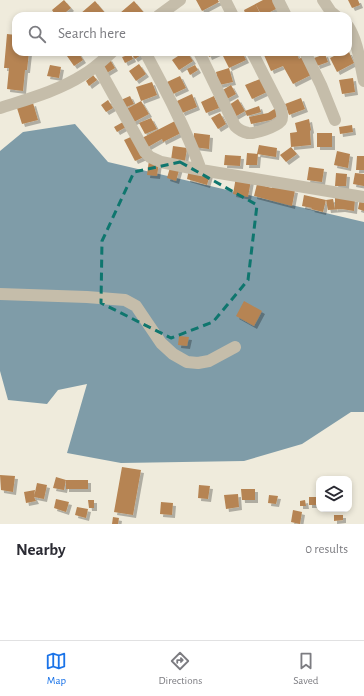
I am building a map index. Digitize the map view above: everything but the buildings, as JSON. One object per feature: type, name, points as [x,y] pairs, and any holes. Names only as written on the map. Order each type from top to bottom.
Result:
[{"type":"street","points":[[225,0],[231,12]]},
{"type":"street","points":[[278,0],[284,12]]},
{"type":"street","points":[[323,0],[331,12]]},
{"type":"street","points":[[166,12],[177,7]]},
{"type":"street","points":[[352,32],[364,81]]},
{"type":"street","points":[[0,108],[39,96],[71,82],[97,65],[107,56]]},
{"type":"street","points":[[147,56],[178,114],[191,142],[201,170]]},
{"type":"street","points":[[201,56],[235,126],[247,133],[254,133],[276,125],[281,121],[282,117],[281,109],[254,56]]},
{"type":"street","points":[[307,56],[321,85],[335,120]]},
{"type":"street","points":[[97,65],[145,152],[150,157],[161,162],[201,170],[364,197]]},
{"type":"street","points":[[0,294],[87,297],[125,300],[131,302],[136,306],[161,342],[173,354],[186,362],[198,363],[209,361],[235,347]]},
{"type":"highlighted area","points":[[180,162],[257,205],[248,280],[213,322],[171,338],[101,303],[102,241],[134,172]]},
{"type":"water","points":[[75,124],[108,162],[364,222],[364,412],[351,412],[302,444],[244,461],[121,463],[67,453],[87,384],[58,390],[47,404],[8,400],[0,371],[0,151],[23,132]]}]
